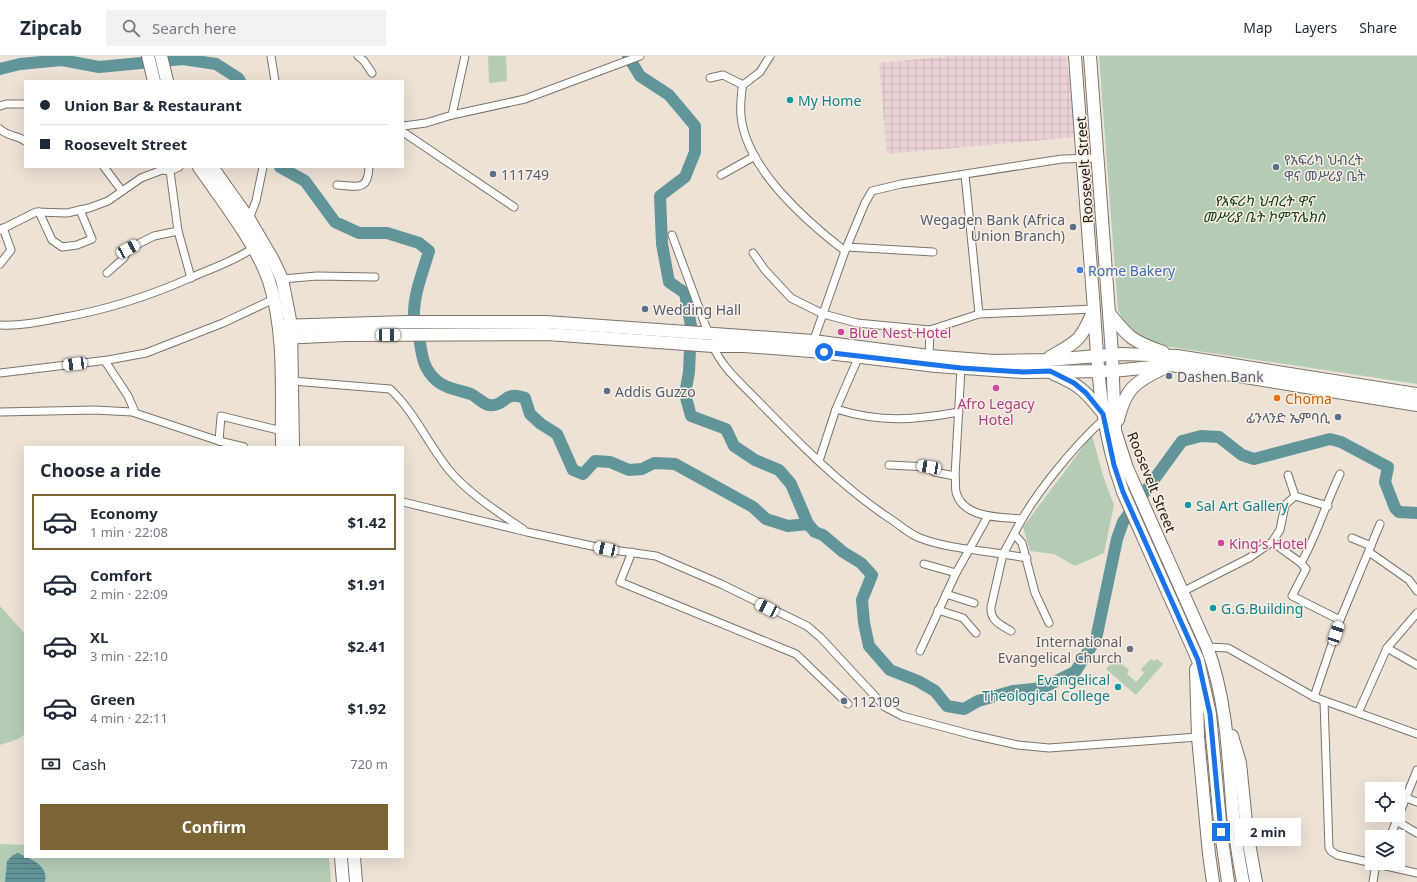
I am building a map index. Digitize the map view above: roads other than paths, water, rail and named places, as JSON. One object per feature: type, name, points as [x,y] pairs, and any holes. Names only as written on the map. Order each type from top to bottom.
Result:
[{"type":"main road","name":"Roosevelt Street","points":[[1075,56],[1094,310],[1097,372],[1104,416],[1114,465],[1123,492],[1182,592],[1207,647],[1219,684],[1226,724],[1235,832],[1243,882]]},
{"type":"main road","name":"Roosevelt Street","points":[[1090,56],[1112,354],[1115,431],[1127,468],[1136,488],[1151,540],[1198,660],[1210,714],[1221,832],[1228,882]]},
{"type":"main road","points":[[162,60],[167,80]]},
{"type":"main road","points":[[200,168],[252,248],[269,280],[274,299],[286,331],[291,358],[293,446]]},
{"type":"main road","points":[[213,168],[249,219],[273,260],[282,279],[289,311],[286,331],[282,446]]},
{"type":"main road","points":[[1046,360],[1075,343],[1083,334],[1094,310]]},
{"type":"main road","points":[[289,311],[305,322],[312,330],[412,335],[547,334],[679,338],[693,339],[713,346],[812,346],[859,356],[961,368],[1023,372],[1113,371],[1174,360]]},
{"type":"main road","points":[[1109,313],[1123,331],[1139,344],[1174,360],[1417,404]]},
{"type":"main road","points":[[286,331],[406,322],[546,322],[679,338]]},
{"type":"main road","points":[[291,358],[312,330]]},
{"type":"main road","points":[[693,339],[708,335],[812,346],[994,361],[1046,360],[1112,354],[1174,360],[1417,394]]},
{"type":"main road","points":[[1115,431],[1122,405],[1133,385],[1174,360]]},
{"type":"main road","points":[[1050,371],[1074,383],[1086,393],[1104,416]]},
{"type":"main road","points":[[1198,660],[1195,675],[1198,737],[1213,882]]},
{"type":"main road","points":[[1226,724],[1235,742],[1240,762],[1247,832],[1256,882]]},
{"type":"main road","points":[[341,858],[343,882]]},
{"type":"main road","points":[[354,858],[356,882]]},
{"type":"street","points":[[271,56],[275,80]]},
{"type":"street","points":[[358,56],[364,61],[372,73]]},
{"type":"street","points":[[452,115],[465,56]]},
{"type":"street","points":[[743,85],[757,76],[770,56]]},
{"type":"street","points":[[404,126],[426,123],[452,115],[525,99],[637,57]]},
{"type":"street","points":[[710,78],[723,75],[743,85]]},
{"type":"street","points":[[743,85],[741,117],[755,156],[776,187],[795,209],[822,234],[846,249],[933,252]]},
{"type":"street","points":[[0,106],[6,104],[24,104]]},
{"type":"street","points":[[0,129],[5,134],[24,140]]},
{"type":"street","points":[[404,133],[514,206]]},
{"type":"street","points":[[721,175],[755,156]]},
{"type":"street","points":[[812,346],[846,249],[865,203],[872,191],[901,184],[1062,159],[1098,158]]},
{"type":"street","points":[[105,168],[122,191]]},
{"type":"street","points":[[0,264],[11,250],[1,229],[39,212],[67,213],[108,201],[141,178],[162,169],[170,171],[177,168]]},
{"type":"street","points":[[249,219],[256,201],[263,168]]},
{"type":"street","points":[[337,185],[361,186],[366,184],[369,179],[369,168]]},
{"type":"street","points":[[170,171],[178,231],[191,278]]},
{"type":"street","points":[[966,175],[979,314]]},
{"type":"street","points":[[39,212],[52,240],[62,247],[83,243],[92,239],[80,210]]},
{"type":"street","points":[[107,272],[124,258],[128,249],[154,236],[178,231]]},
{"type":"street","points":[[672,235],[708,335]]},
{"type":"street","points":[[0,325],[17,326],[30,324],[122,304],[230,263],[252,248]]},
{"type":"street","points":[[753,253],[765,270],[791,298],[822,314],[857,323],[930,330],[979,314],[1094,310]]},
{"type":"street","points":[[282,279],[317,276],[375,277]]},
{"type":"street","points":[[0,373],[105,361],[146,353],[223,323],[274,299]]},
{"type":"street","points":[[929,356],[930,330]]},
{"type":"street","points":[[713,346],[717,356],[731,373],[819,460],[876,510],[907,532],[920,538],[942,544],[1027,558]]},
{"type":"street","points":[[819,460],[836,409],[859,356]]},
{"type":"street","points":[[105,361],[128,396],[135,412]]},
{"type":"street","points":[[961,368],[956,493],[964,505],[975,513],[988,516],[1022,519]]},
{"type":"street","points":[[292,381],[390,389],[409,411],[432,447],[450,471],[465,487],[528,532]]},
{"type":"street","points":[[836,409],[873,418],[920,419],[959,412]]},
{"type":"street","points":[[1,411],[95,410],[135,412],[219,441],[240,446]]},
{"type":"street","points":[[219,441],[221,416],[282,431]]},
{"type":"street","points":[[1011,631],[993,619],[990,615],[1003,554],[1022,519],[1089,432],[1104,416]]},
{"type":"street","points":[[889,465],[929,467],[934,472],[956,476]]},
{"type":"street","points":[[1301,563],[1328,506],[1332,490],[1340,474]]},
{"type":"street","points":[[1288,475],[1295,496]]},
{"type":"street","points":[[1295,496],[1328,506]]},
{"type":"street","points":[[1182,592],[1249,558],[1272,542],[1280,530],[1285,505],[1295,496]]},
{"type":"street","points":[[404,502],[606,549],[656,556],[721,584],[807,626],[820,637],[885,707],[902,716],[1018,745],[1049,748],[1198,737]]},
{"type":"street","points":[[920,651],[968,548],[988,516]]},
{"type":"street","points":[[1314,697],[1340,620],[1380,524]]},
{"type":"street","points":[[1014,534],[1022,543],[1035,593],[1050,623]]},
{"type":"street","points":[[1352,538],[1370,549],[1409,580],[1417,590]]},
{"type":"street","points":[[1272,542],[1301,563],[1306,570],[1292,596],[1340,620]]},
{"type":"street","points":[[632,552],[620,582],[796,654],[848,704]]},
{"type":"street","points":[[924,564],[956,573]]},
{"type":"street","points":[[946,594],[974,602]]},
{"type":"street","points":[[938,610],[962,618],[976,633]]},
{"type":"street","points":[[1358,713],[1387,648],[1416,616]]},
{"type":"street","points":[[1207,647],[1228,648],[1314,697],[1417,734]]},
{"type":"street","points":[[1387,648],[1417,665]]},
{"type":"street","points":[[1324,701],[1329,848],[1337,855],[1365,861]]},
{"type":"street","points":[[1405,801],[1415,784],[1417,770]]},
{"type":"street","points":[[1406,798],[1417,802]]},
{"type":"street","points":[[1394,830],[1398,822],[1417,834]]},
{"type":"street","points":[[1373,882],[1375,870]]},
{"type":"street","points":[[1403,870],[1417,873]]},
{"type":"water","points":[[18,853],[24,856],[24,858],[29,858],[38,863],[44,871],[45,882],[5,882],[7,861],[13,855]]},
{"type":"waterway","points":[[628,56],[640,76],[669,95],[695,126],[695,152],[685,177],[660,196],[662,244],[669,282],[685,293],[691,326],[689,372],[685,394],[691,416],[726,429],[734,446],[755,460],[779,470],[791,484],[808,524]]},
{"type":"waterway","points":[[0,69],[20,64],[62,60],[99,67],[183,59],[216,64],[239,80]]},
{"type":"waterway","points":[[282,168],[305,181],[335,222],[359,233],[387,233],[419,243],[429,251],[415,300],[414,317],[422,355],[428,371],[437,381],[449,388],[471,394],[489,405],[499,404],[508,397],[512,396],[525,398],[530,414],[541,424],[557,434],[573,470],[583,474],[595,461],[610,462],[629,470],[642,469],[654,463],[675,464],[753,507],[766,519],[788,526],[808,524],[815,532],[823,535],[843,552],[861,563],[872,575],[862,600],[864,623],[869,646],[890,670],[918,681],[935,691],[947,706],[964,709],[978,701],[1013,691],[1042,688],[1075,672],[1096,639],[1117,539],[1123,522],[1182,441],[1201,436],[1219,437],[1242,455],[1254,459],[1330,439],[1341,442],[1388,467],[1385,482],[1395,508],[1399,512],[1417,513]]},
{"type":"place","name":"My Home","points":[[790,100]]},
{"type":"place","name":"የአፍሪካ ህብረት ዋና መሥሪያ ቤት","points":[[1276,167]]},
{"type":"place","name":"111749","points":[[493,174]]},
{"type":"place","name":"Wegagen Bank (Africa Union Branch)","points":[[1073,227]]},
{"type":"place","name":"Rome Bakery","points":[[1080,270]]},
{"type":"place","name":"Wedding Hall","points":[[645,309]]},
{"type":"place","name":"Blue Nest Hotel","points":[[841,332]]},
{"type":"place","name":"Dashen Bank","points":[[1169,376]]},
{"type":"place","name":"Afro Legacy Hotel","points":[[996,388]]},
{"type":"place","name":"Addis Guzzo","points":[[607,391]]},
{"type":"place","name":"Choma","points":[[1277,398]]},
{"type":"place","name":"ፊንላንድ ኤምባሲ","points":[[1338,417]]},
{"type":"place","name":"Sal Art Gallery","points":[[1188,505]]},
{"type":"place","name":"King's Hotel","points":[[1221,543]]},
{"type":"place","name":"G.G.Building","points":[[1213,608]]},
{"type":"place","name":"International Evangelical Church","points":[[1130,649]]},
{"type":"place","name":"Evangelical Theological College","points":[[1118,687]]},
{"type":"place","name":"112109","points":[[844,701]]},
{"type":"park label","name":"የአፍሪካ ህብረት ዋና መሥሪያ ቤት ኮምፕሌክስ","points":[[1264,208]]}]
